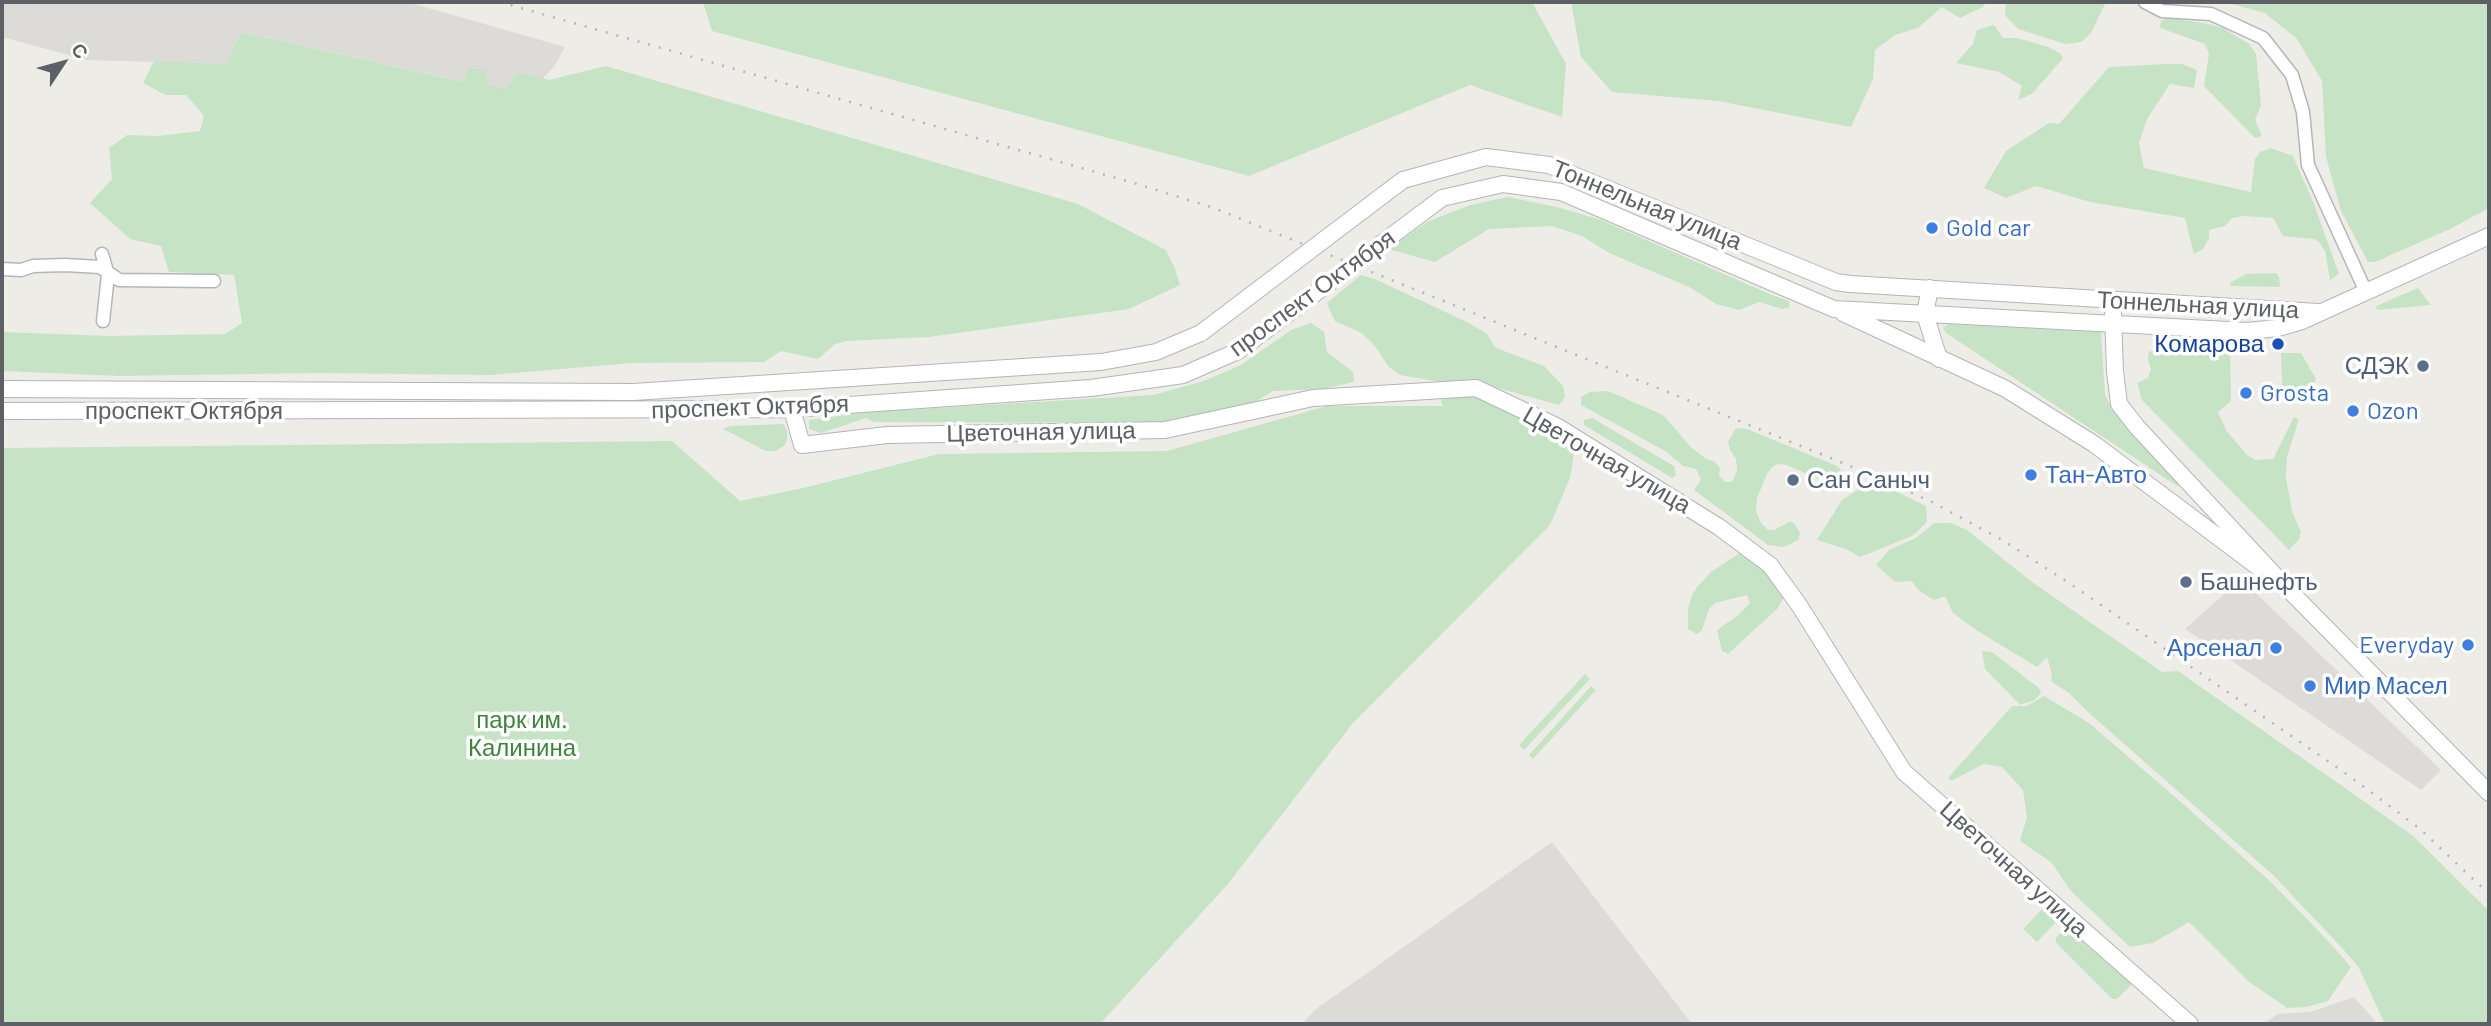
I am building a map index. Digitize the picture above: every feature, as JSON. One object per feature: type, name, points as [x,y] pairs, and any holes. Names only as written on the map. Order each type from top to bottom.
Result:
[{"type":"main road","name":"Тоннельная улица","points":[[1403,180],[1486,157],[1549,164],[1836,282],[2320,312]]},
{"type":"main road","name":"проспект Октября","points":[[2,389],[633,392],[1101,362],[1156,352],[1201,333],[1403,180]]},
{"type":"main road","name":"Тоннельная улица","points":[[1442,198],[1503,184],[1561,192],[1834,309],[2247,331],[2278,328],[2320,312]]},
{"type":"main road","name":"проспект Октября","points":[[2,411],[792,410],[1091,388],[1183,375],[1238,351],[1442,198]]},
{"type":"main road","points":[[2320,312],[2488,238]]},
{"type":"main road","points":[[1930,288],[1925,314],[1940,359]]},
{"type":"main road","points":[[2113,301],[2119,404],[2145,436],[2281,582],[2489,793]]},
{"type":"main road","points":[[1834,309],[2006,389],[2094,444],[2248,561],[2281,582]]},
{"type":"main road","name":"Цветочная улица","points":[[792,410],[802,445],[887,435],[1165,430],[1313,398],[1476,388],[1558,426],[1719,527],[1770,565],[1799,605],[1904,772],[2190,1024]]},
{"type":"street","points":[[2145,2],[2162,10],[2211,14],[2263,38],[2292,75],[2303,112],[2308,165],[2366,292]]},
{"type":"street","points":[[102,254],[108,275],[103,321]]},
{"type":"street","points":[[2,269],[20,270],[33,266],[65,265],[100,267],[118,280],[214,281]]},
{"type":"shaded area","points":[[2,2],[407,2],[565,47],[554,67],[542,79],[517,72],[506,89],[241,32],[226,64],[87,60],[2,37]]},
{"type":"shaded area","points":[[2241,579],[2441,770],[2421,790],[2185,629]]},
{"type":"shaded area","points":[[1552,842],[1692,1024],[1302,1024],[1316,1009]]},
{"type":"shaded area","points":[[2354,997],[2378,1024],[2264,1024],[2277,1014],[2310,1012]]},
{"type":"green space","points":[[703,2],[1532,2],[1566,64],[1562,117],[1470,85],[1249,176],[712,31]]},
{"type":"green space","points":[[1571,2],[1986,2],[1983,7],[1960,18],[1942,7],[1918,28],[1895,35],[1875,50],[1873,79],[1851,127],[1718,101],[1612,92],[1581,57]]},
{"type":"green space","points":[[2006,2],[2106,2],[2091,33],[2081,42],[2065,44],[2018,29],[2005,15]]},
{"type":"green space","points":[[2224,2],[2489,2],[2489,208],[2450,229],[2375,262],[2368,262],[2341,211],[2326,157],[2322,81],[2297,39],[2265,13]]},
{"type":"green space","points":[[2167,18],[2223,28],[2249,44],[2256,54],[2261,105],[2255,120],[2262,136],[2255,138],[2204,86],[2209,54],[2205,44],[2160,28],[2161,21]]},
{"type":"green space","points":[[1994,25],[2003,38],[2017,38],[2048,47],[2060,53],[2063,58],[2032,94],[2018,100],[2022,86],[1999,72],[1956,63],[1973,44],[1977,30]]},
{"type":"green space","points":[[241,32],[463,82],[469,68],[486,70],[488,85],[506,89],[517,72],[549,80],[606,66],[1078,204],[1166,250],[1180,285],[1129,309],[929,337],[846,341],[835,344],[818,359],[781,351],[764,362],[632,363],[491,375],[320,373],[119,376],[2,371],[2,332],[109,336],[225,334],[242,323],[234,275],[169,272],[161,246],[130,239],[90,203],[112,179],[109,148],[127,135],[158,136],[200,131],[204,116],[186,95],[166,95],[143,83],[154,61],[226,64]]},
{"type":"green space","points":[[2182,64],[2197,70],[2194,88],[2170,84],[2147,119],[2139,143],[2144,168],[2251,192],[2255,159],[2260,152],[2271,148],[2293,156],[2314,204],[2339,274],[2330,280],[2325,251],[2319,242],[2314,239],[2283,236],[2273,218],[2232,218],[2225,226],[2209,230],[2209,238],[2203,249],[2194,254],[2185,218],[2090,202],[2036,186],[2006,198],[1984,188],[2006,151],[2049,123],[2059,124],[2109,67]]},
{"type":"green space","points":[[1508,197],[1601,220],[1789,301],[1790,307],[1782,309],[1759,302],[1739,310],[1716,304],[1689,287],[1609,253],[1582,236],[1552,226],[1489,229],[1435,262],[1388,249],[1427,222],[1470,205]]},
{"type":"green space","points":[[2276,273],[2280,287],[2230,286],[2231,282],[2246,274]]},
{"type":"green space","points":[[1361,275],[1469,323],[1487,334],[1495,347],[1544,366],[1563,386],[1565,397],[1559,405],[1476,382],[1441,382],[1400,375],[1388,366],[1376,347],[1362,333],[1335,321],[1330,311],[1327,303]]},
{"type":"green space","points":[[2418,288],[2431,305],[2377,310],[2376,306]]},
{"type":"green space","points":[[1311,323],[1324,332],[1327,352],[1353,372],[1354,382],[1323,389],[1273,391],[1252,404],[1171,423],[874,422],[866,418],[821,433],[809,429],[809,420],[868,412],[1153,395],[1204,381],[1241,365],[1291,330]]},
{"type":"green space","points":[[1948,324],[2101,332],[2105,394],[2112,410],[2180,484],[2177,486],[1946,333],[1943,328]]},
{"type":"green space","points":[[2159,348],[2230,349],[2231,401],[2218,412],[2226,430],[2247,455],[2256,460],[2273,459],[2294,417],[2299,419],[2287,457],[2286,478],[2292,511],[2301,532],[2299,539],[2289,550],[2142,400],[2137,383],[2148,378],[2151,369],[2149,352]]},
{"type":"green space","points":[[2281,353],[2301,353],[2316,379],[2310,393],[2282,387]]},
{"type":"green space","points":[[1608,391],[1663,415],[1692,448],[1715,462],[1720,468],[1719,476],[1725,482],[1732,482],[1737,471],[1736,459],[1728,442],[1736,428],[1747,429],[1837,466],[1842,471],[1840,479],[1835,483],[1828,483],[1787,465],[1778,464],[1772,467],[1757,498],[1756,511],[1761,523],[1768,530],[1774,530],[1789,522],[1794,523],[1800,533],[1798,540],[1784,547],[1768,545],[1694,490],[1701,480],[1696,469],[1683,466],[1667,452],[1581,405],[1581,397],[1590,392]]},
{"type":"green space","name":"парк им. Калинина","points":[[1443,395],[1478,395],[1576,442],[1570,478],[1550,525],[1353,723],[1227,885],[1100,1024],[2,1024],[2,448],[672,441],[740,501],[939,454],[1167,451],[1327,406],[1443,406]]},
{"type":"green space","points":[[1592,418],[1674,466],[1676,475],[1672,478],[1584,425],[1584,420]]},
{"type":"green space","points":[[784,424],[787,439],[785,445],[776,451],[766,451],[723,429],[730,426]]},
{"type":"green space","points":[[1867,484],[1887,487],[1926,506],[1927,522],[1912,536],[1860,557],[1846,549],[1817,540],[1842,500]]},
{"type":"green space","points":[[1934,523],[1951,523],[1967,530],[2032,582],[2162,672],[2178,671],[2412,835],[2489,911],[2489,1024],[2385,1024],[2358,966],[2342,948],[2273,875],[2069,693],[2052,682],[2047,657],[2037,667],[1953,613],[1945,596],[1934,600],[1918,590],[1912,581],[1895,582],[1876,565],[1889,550],[1916,538]]},
{"type":"green space","points":[[1743,551],[1769,572],[1784,596],[1778,608],[1728,654],[1722,651],[1717,630],[1750,603],[1747,595],[1715,603],[1709,609],[1702,630],[1697,634],[1688,629],[1688,609],[1692,595],[1711,572]]},
{"type":"green space","points":[[1982,651],[1992,652],[2039,688],[2041,693],[2035,700],[2020,705],[1985,669]]},
{"type":"green space","points":[[1585,674],[1590,679],[1524,750],[1519,745]]},
{"type":"green space","points":[[1591,686],[1596,690],[1533,759],[1529,755]]},
{"type":"green space","points":[[2044,696],[2089,723],[2182,803],[2272,883],[2328,941],[2351,967],[2328,1001],[2306,1007],[2287,1008],[2248,981],[2189,922],[2153,943],[2130,947],[2071,891],[2051,862],[2020,841],[2027,817],[2023,790],[2002,767],[1984,764],[1951,781],[1948,778],[2012,706],[2027,706]]},
{"type":"green space","points":[[2043,908],[2057,921],[2037,942],[2023,929]]},
{"type":"green space","points":[[2066,926],[2084,939],[2085,944],[2114,969],[2121,968],[2132,979],[2132,984],[2117,999],[2112,999],[2056,943],[2056,938]]},
{"type":"railway","points":[[500,2],[1214,208],[1860,470],[1932,502],[2004,541],[2072,585],[2348,775],[2419,828],[2489,894]]},
{"type":"place","name":"Gold car","points":[[1932,228]]},
{"type":"place","name":"Комарова","points":[[2278,344]]},
{"type":"place","name":"СДЭК","points":[[2423,366]]},
{"type":"place","name":"Grosta","points":[[2246,393]]},
{"type":"place","name":"Ozon","points":[[2353,411]]},
{"type":"place","name":"Тан-Авто","points":[[2031,475]]},
{"type":"place","name":"Сан Саныч","points":[[1793,480]]},
{"type":"place","name":"Башнефть","points":[[2186,582]]},
{"type":"place","name":"Everyday","points":[[2468,645]]},
{"type":"place","name":"Арсенал","points":[[2276,648]]},
{"type":"place","name":"Мир Масел","points":[[2310,686]]}]
